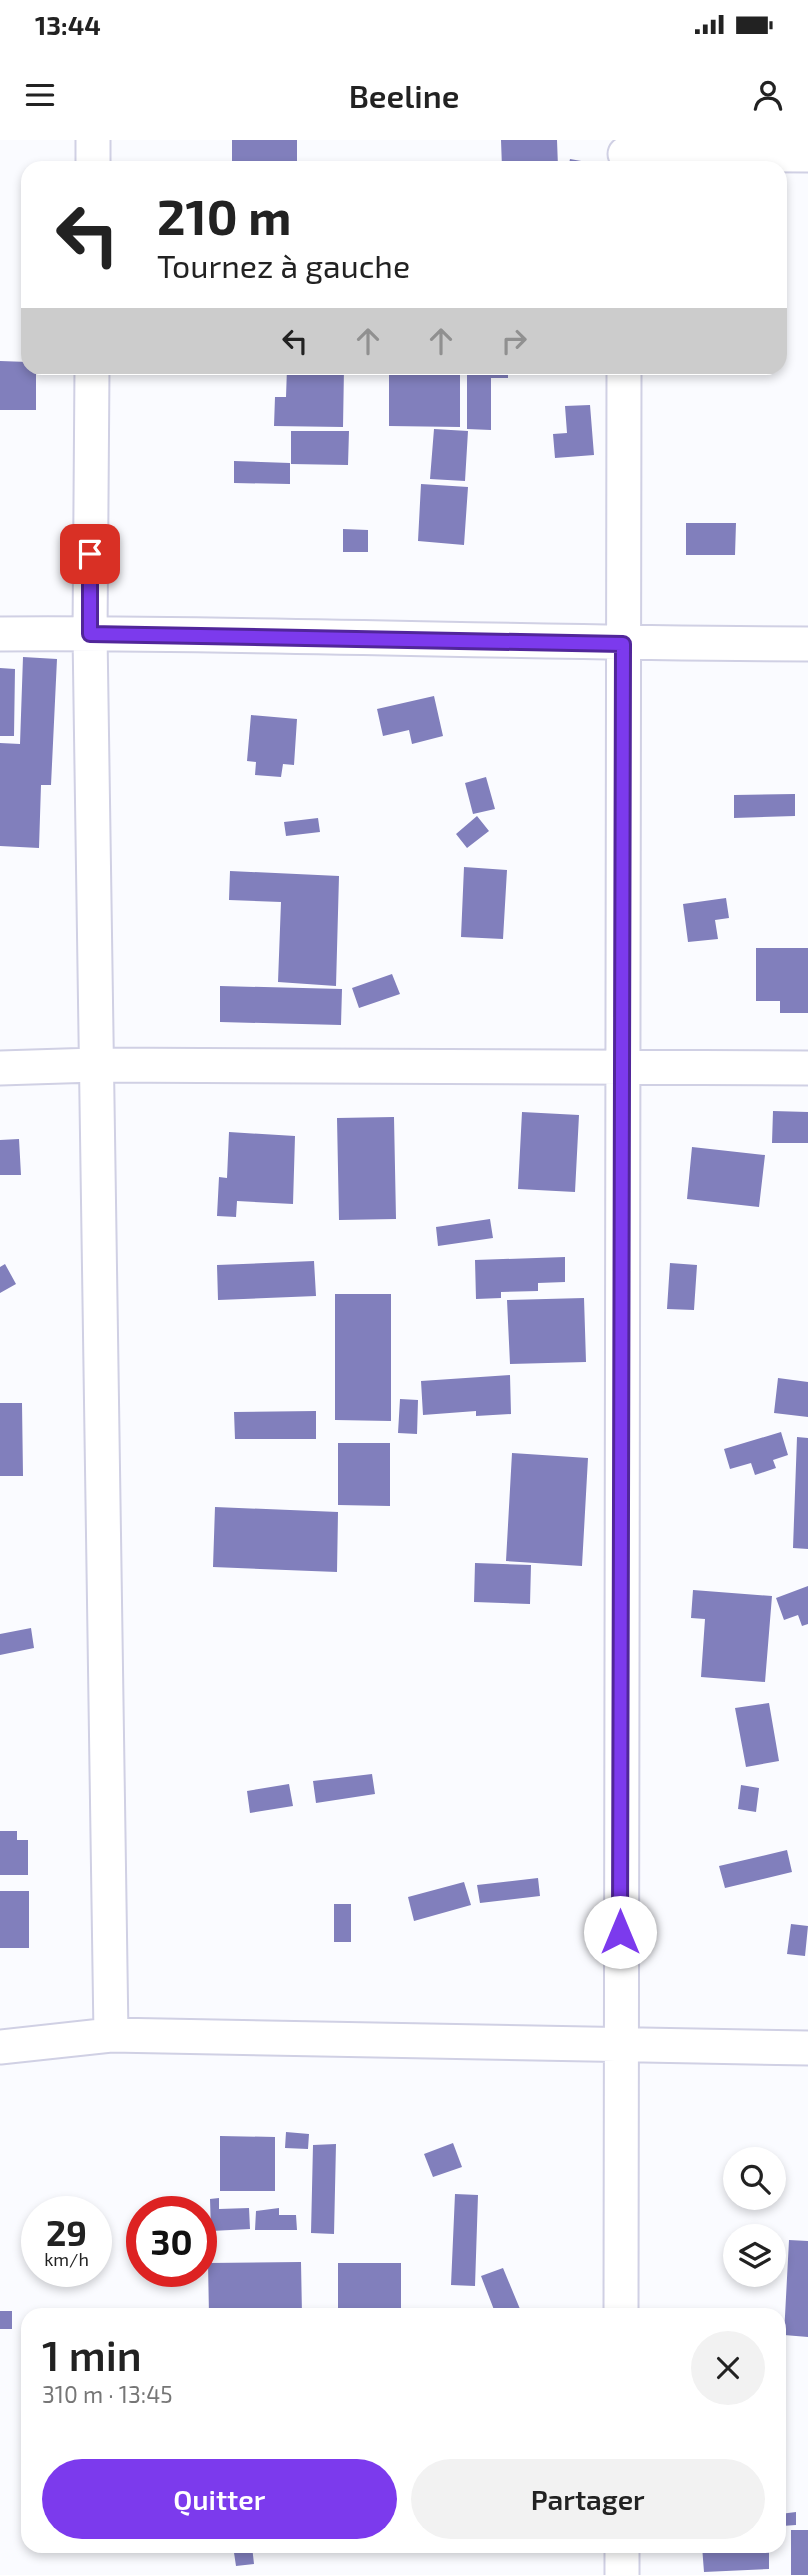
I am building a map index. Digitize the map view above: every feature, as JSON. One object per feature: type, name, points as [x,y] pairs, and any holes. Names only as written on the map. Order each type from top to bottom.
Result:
[{"type":"street","points":[[93,140],[93,161]]},
{"type":"street","points":[[624,154],[808,155]]},
{"type":"street","points":[[92,375],[90,634],[111,2035]]},
{"type":"street","points":[[621,2308],[624,375]]},
{"type":"street","points":[[0,634],[623,644],[808,644]]},
{"type":"street","points":[[0,1068],[95,1065],[808,1068]]},
{"type":"street","points":[[0,2047],[111,2035],[808,2048]]},
{"type":"street","points":[[622,2553],[622,2575]]},
{"type":"building","points":[[232,140],[297,140],[297,161],[232,161]]},
{"type":"building","points":[[501,140],[557,140],[558,161],[502,161]]},
{"type":"building","points":[[0,361],[21,362],[21,375],[36,375],[36,410],[0,410]]},
{"type":"building","points":[[287,375],[344,375],[343,427],[274,426],[275,397],[286,397]]},
{"type":"building","points":[[389,375],[460,375],[460,427],[389,426]]},
{"type":"building","points":[[467,375],[508,375],[508,378],[491,378],[491,430],[467,429]]},
{"type":"building","points":[[590,405],[594,455],[555,458],[553,434],[567,433],[565,406]]},
{"type":"building","points":[[434,429],[468,431],[465,481],[430,479]]},
{"type":"building","points":[[291,431],[349,431],[348,465],[291,464]]},
{"type":"building","points":[[234,461],[290,463],[290,484],[234,483]]},
{"type":"building","points":[[421,484],[468,487],[464,545],[418,541]]},
{"type":"building","points":[[686,523],[736,523],[735,555],[686,555]]},
{"type":"building","points":[[343,529],[368,530],[368,552],[343,552]]},
{"type":"building","points":[[23,657],[57,659],[51,785],[41,785],[39,848],[0,846],[0,743],[20,744]]},
{"type":"building","points":[[0,668],[15,669],[14,736],[0,736]]},
{"type":"building","points":[[434,696],[443,736],[412,744],[409,730],[383,736],[377,709]]},
{"type":"building","points":[[251,715],[297,719],[294,765],[283,764],[281,777],[255,775],[256,762],[247,761]]},
{"type":"building","points":[[486,777],[495,809],[473,814],[465,783]]},
{"type":"building","points":[[795,794],[795,816],[734,818],[734,795]]},
{"type":"building","points":[[477,816],[489,831],[467,848],[456,834]]},
{"type":"building","points":[[318,818],[320,832],[286,836],[284,822]]},
{"type":"building","points":[[464,867],[507,870],[503,939],[461,937]]},
{"type":"building","points":[[230,871],[339,876],[336,986],[278,982],[281,902],[229,900]]},
{"type":"building","points":[[726,898],[729,918],[715,920],[718,939],[688,942],[683,904]]},
{"type":"building","points":[[756,948],[808,948],[808,1013],[780,1013],[780,1001],[756,1001]]},
{"type":"building","points":[[392,974],[400,994],[359,1008],[352,988]]},
{"type":"building","points":[[220,986],[342,989],[341,1025],[220,1022]]},
{"type":"building","points":[[773,1111],[808,1112],[808,1143],[772,1143]]},
{"type":"building","points":[[522,1112],[579,1115],[575,1192],[518,1189]]},
{"type":"building","points":[[394,1117],[396,1219],[339,1220],[337,1118]]},
{"type":"building","points":[[229,1132],[295,1136],[293,1204],[237,1201],[236,1217],[217,1216],[219,1177],[227,1178]]},
{"type":"building","points":[[19,1139],[21,1175],[0,1175],[0,1140]]},
{"type":"building","points":[[692,1147],[765,1155],[759,1207],[687,1199]]},
{"type":"building","points":[[490,1219],[493,1238],[438,1246],[436,1227]]},
{"type":"building","points":[[565,1257],[565,1282],[538,1283],[538,1291],[501,1292],[501,1298],[476,1299],[475,1260]]},
{"type":"building","points":[[314,1261],[316,1296],[218,1300],[217,1265]]},
{"type":"building","points":[[670,1263],[697,1265],[694,1310],[667,1309]]},
{"type":"building","points":[[5,1264],[16,1284],[0,1293],[0,1267]]},
{"type":"building","points":[[335,1294],[391,1294],[391,1421],[335,1420]]},
{"type":"building","points":[[584,1298],[586,1362],[510,1364],[507,1300]]},
{"type":"building","points":[[510,1375],[511,1414],[476,1416],[476,1411],[423,1415],[421,1381]]},
{"type":"building","points":[[778,1378],[808,1382],[808,1417],[774,1413]]},
{"type":"building","points":[[400,1399],[418,1400],[417,1434],[398,1433]]},
{"type":"building","points":[[0,1403],[22,1403],[23,1476],[0,1476]]},
{"type":"building","points":[[316,1411],[316,1439],[235,1439],[234,1412]]},
{"type":"building","points":[[781,1432],[788,1455],[773,1460],[776,1468],[755,1475],[751,1463],[730,1469],[724,1449]]},
{"type":"building","points":[[797,1437],[808,1438],[808,1549],[793,1548]]},
{"type":"building","points":[[338,1443],[390,1443],[390,1506],[338,1505]]},
{"type":"building","points":[[512,1453],[588,1458],[582,1566],[506,1561]]},
{"type":"building","points":[[215,1507],[338,1512],[337,1572],[213,1567]]},
{"type":"building","points":[[475,1563],[531,1565],[530,1604],[474,1602]]},
{"type":"building","points":[[808,1586],[808,1624],[802,1626],[798,1615],[784,1620],[776,1598]]},
{"type":"building","points":[[693,1590],[772,1596],[765,1682],[701,1677],[705,1619],[691,1618]]},
{"type":"building","points":[[31,1628],[34,1648],[0,1655],[0,1634]]},
{"type":"building","points":[[769,1703],[779,1761],[746,1767],[735,1708]]},
{"type":"building","points":[[372,1774],[375,1794],[316,1803],[313,1781]]},
{"type":"building","points":[[289,1784],[293,1806],[250,1813],[247,1791]]},
{"type":"building","points":[[741,1785],[759,1788],[756,1812],[738,1809]]},
{"type":"building","points":[[0,1831],[17,1831],[17,1840],[28,1840],[28,1875],[0,1875]]},
{"type":"building","points":[[787,1850],[792,1872],[725,1888],[719,1866]]},
{"type":"building","points":[[538,1878],[540,1896],[480,1903],[477,1885]]},
{"type":"building","points":[[464,1882],[471,1905],[414,1921],[408,1897]]},
{"type":"building","points":[[0,1891],[29,1891],[29,1948],[0,1948]]},
{"type":"building","points":[[334,1904],[351,1904],[351,1942],[334,1942]]},
{"type":"building","points":[[791,1924],[808,1926],[805,1956],[787,1954]]},
{"type":"building","points":[[286,2132],[309,2134],[308,2149],[285,2148]]},
{"type":"building","points":[[220,2136],[275,2137],[275,2191],[220,2191]]},
{"type":"building","points":[[453,2143],[462,2167],[433,2177],[424,2154]]},
{"type":"building","points":[[336,2144],[334,2234],[311,2233],[313,2145]]},
{"type":"building","points":[[455,2194],[478,2195],[475,2286],[451,2285]]},
{"type":"building","points":[[217,2198],[219,2209],[249,2208],[250,2229],[217,2231]]},
{"type":"building","points":[[279,2208],[279,2215],[296,2215],[297,2230],[255,2230],[256,2211]]},
{"type":"building","points":[[789,2240],[808,2241],[808,2337],[786,2335]]},
{"type":"building","points":[[301,2262],[302,2308],[209,2308],[208,2287],[217,2287],[217,2263]]},
{"type":"building","points":[[338,2263],[401,2263],[401,2308],[338,2308]]},
{"type":"building","points":[[503,2268],[520,2308],[493,2308],[481,2276]]},
{"type":"building","points":[[0,2311],[12,2311],[12,2329],[0,2329]]},
{"type":"building","points":[[796,2512],[796,2525],[786,2526],[786,2513]]},
{"type":"building","points":[[791,2530],[808,2530],[808,2575],[791,2575]]},
{"type":"building","points":[[234,2553],[253,2553],[254,2564],[236,2566]]},
{"type":"building","points":[[703,2553],[769,2553],[769,2569],[704,2572]]},
{"type":"route","points":[[90,554],[90,634],[623,644],[620,1932]]}]
